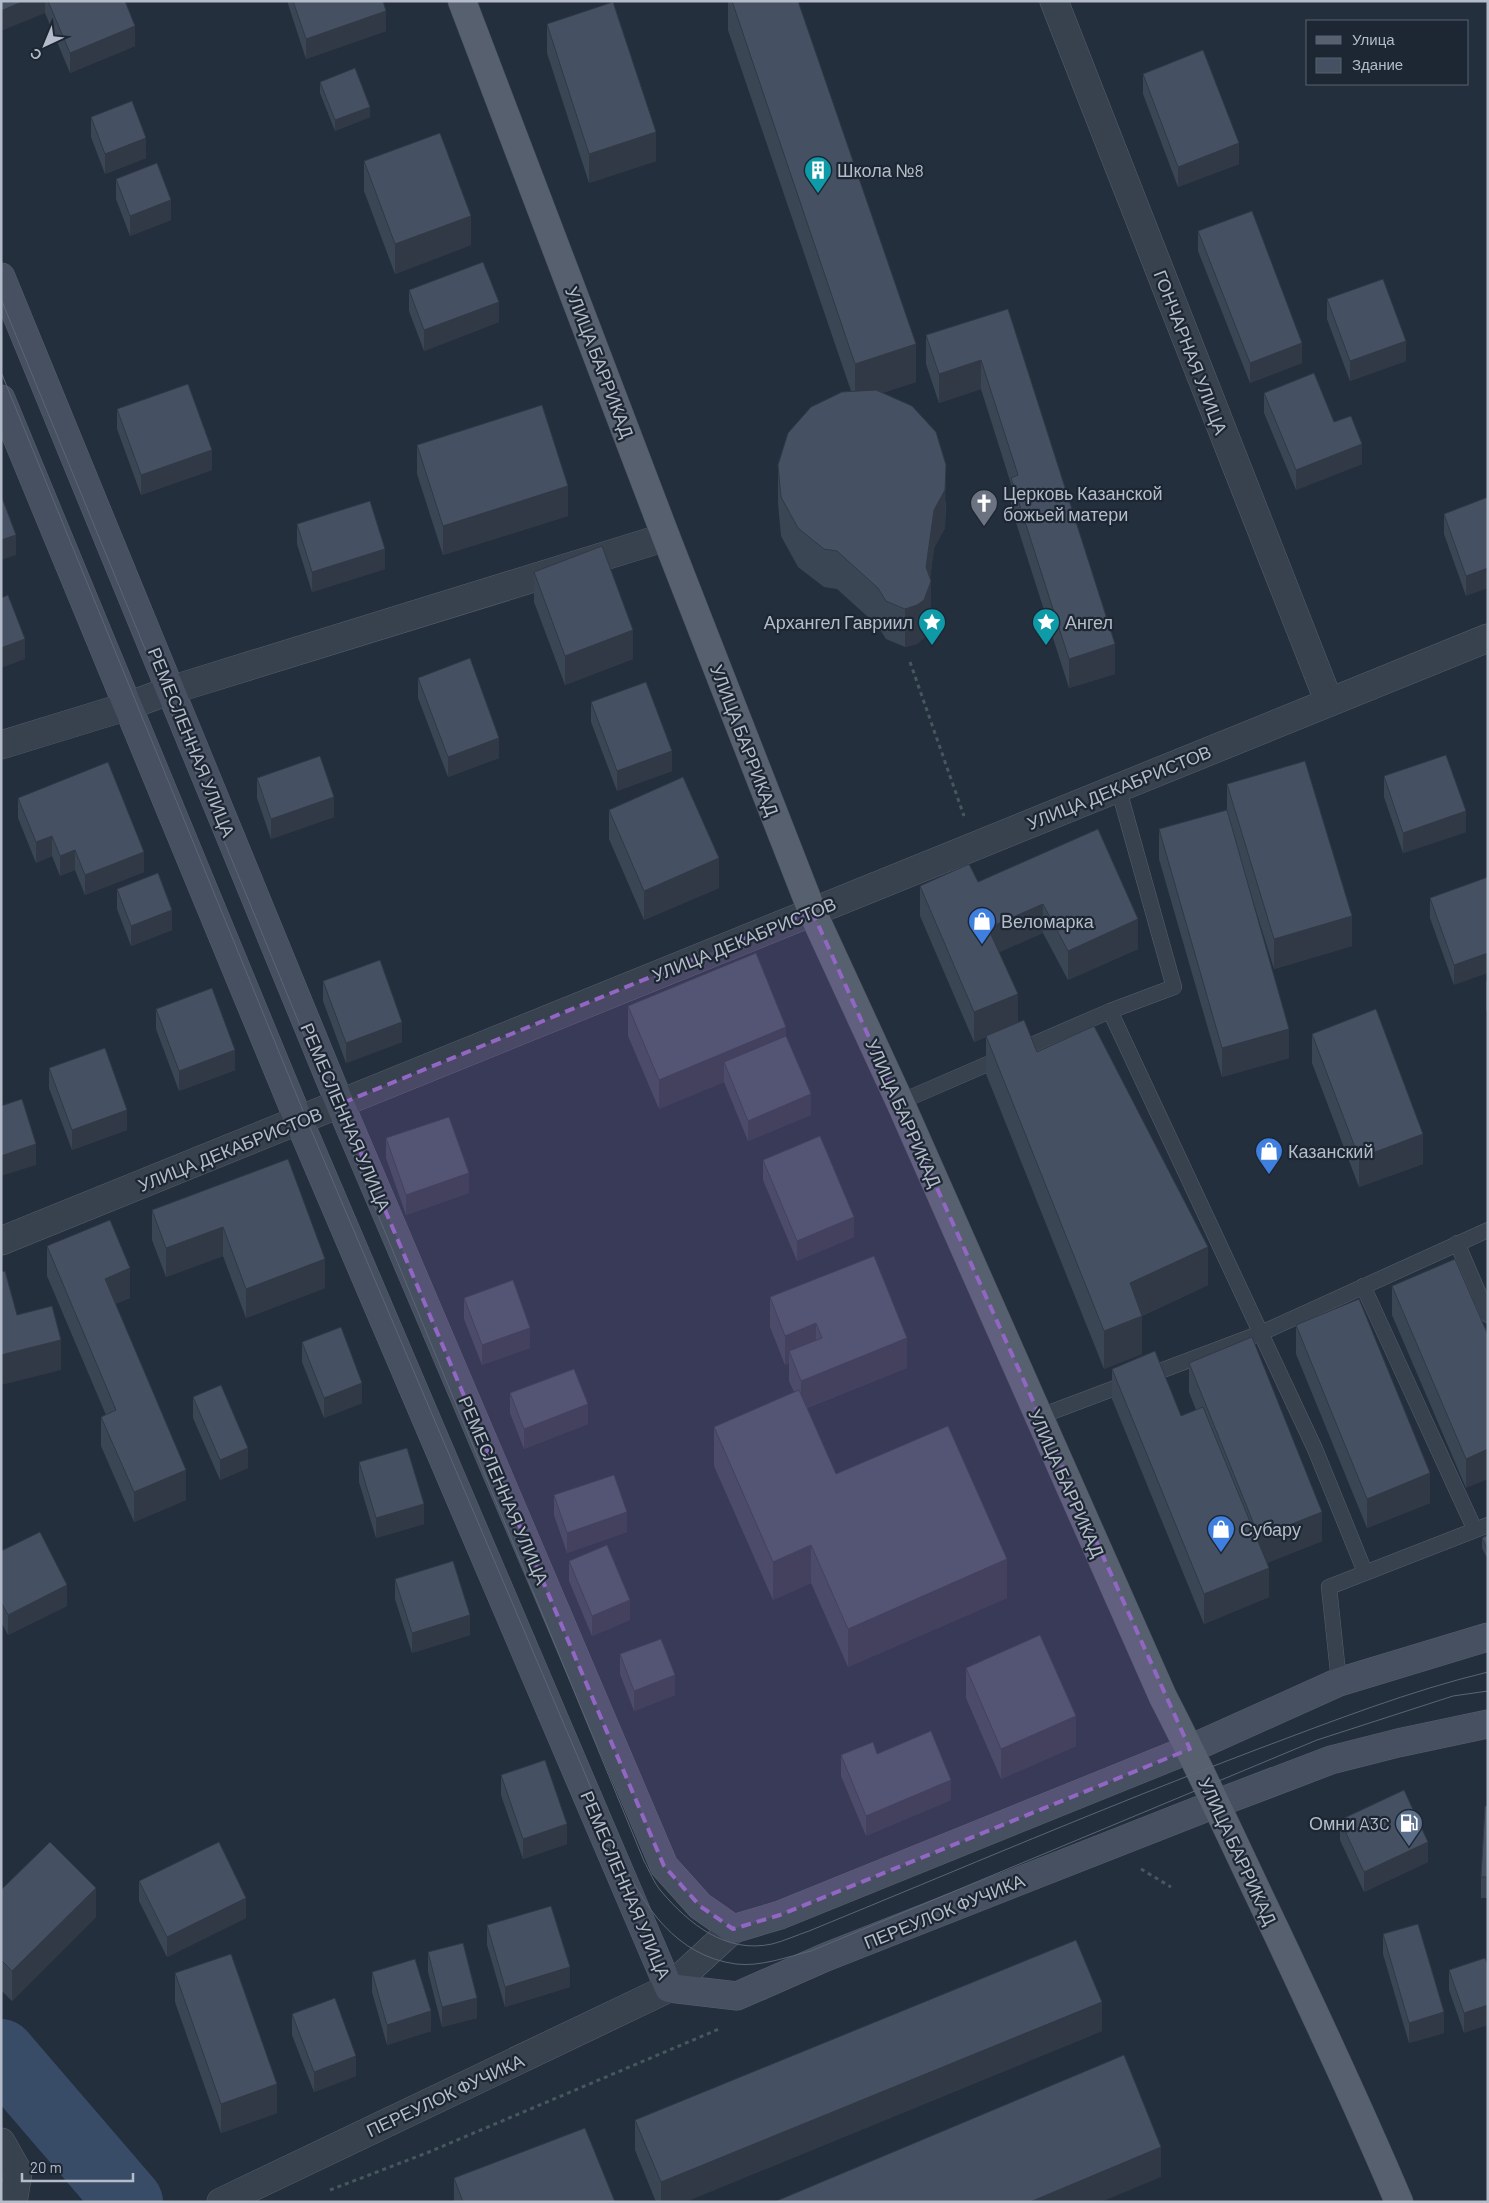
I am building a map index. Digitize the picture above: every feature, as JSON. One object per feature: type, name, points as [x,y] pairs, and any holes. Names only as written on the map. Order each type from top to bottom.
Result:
[{"type":"main road","name":"УЛИЦА БАРРИКАД","points":[[462,1],[666,537],[812,911],[900,1102],[1163,1697],[1190,1749],[1370,2133],[1393,2200]]},
{"type":"street","name":"ГОНЧАРНАЯ УЛИЦА","points":[[1054,1],[1329,702]]},
{"type":"street","name":"РЕМЕСЛЕННАЯ УЛИЦА","points":[[1,276],[340,1104],[664,1866],[700,1906],[733,1929]]},
{"type":"street","name":"РЕМЕСЛЕННАЯ УЛИЦА","points":[[1,399],[299,1121],[670,1988]]},
{"type":"street","points":[[1,745],[128,706],[171,690],[666,537]]},
{"type":"street","name":"УЛИЦА ДЕКАБРИСТОВ","points":[[1,1241],[1488,638]]},
{"type":"street","name":"ПЕРЕУЛОК ФУЧИКА","points":[[221,2202],[670,1988],[733,1929],[780,1915],[1190,1749],[1339,1682],[1488,1637]]},
{"type":"street","name":"ПЕРЕУЛОК ФУЧИКА","points":[[670,1988],[737,1996],[826,1957],[1332,1760],[1398,1743],[1488,1724]]},
{"type":"street","points":[[1,2142],[18,2172],[14,2202]]},
{"type":"lane","points":[[900,1102],[1110,1011],[1174,987],[1118,787]]},
{"type":"lane","points":[[1110,1011],[1315,1448],[1365,1572]]},
{"type":"lane","points":[[1038,1417],[1261,1332],[1488,1230]]},
{"type":"lane","points":[[1457,1243],[1488,1315]]},
{"type":"lane","points":[[1339,1682],[1329,1587],[1481,1528],[1362,1286]]},
{"type":"path","points":[[910,662],[974,845]]},
{"type":"path","points":[[326,2191],[429,2152]]},
{"type":"highlighted area","points":[[812,911],[1190,1749],[780,1915],[733,1929],[700,1906],[664,1866],[340,1104]]},
{"type":"building","points":[[1,1],[24,1],[1,11]]},
{"type":"building","points":[[48,1],[125,1],[135,26],[70,53]]},
{"type":"building","points":[[293,1],[383,1],[386,11],[306,39]]},
{"type":"building","name":"Школа №8","points":[[732,1],[798,1],[916,344],[855,364]]},
{"type":"building","points":[[613,2],[656,132],[589,154],[547,24]]},
{"type":"building","points":[[1203,50],[1239,143],[1178,167],[1143,74]]},
{"type":"building","points":[[355,68],[370,107],[335,120],[320,82]]},
{"type":"building","points":[[132,101],[146,138],[105,154],[91,117]]},
{"type":"building","points":[[440,133],[471,216],[395,244],[364,161]]},
{"type":"building","points":[[157,163],[171,200],[130,216],[116,179]]},
{"type":"building","points":[[1252,211],[1302,343],[1250,363],[1198,231]]},
{"type":"building","points":[[483,262],[499,302],[424,330],[409,290]]},
{"type":"building","points":[[1383,279],[1406,341],[1350,361],[1327,299]]},
{"type":"building","points":[[1008,309],[1115,644],[1069,659],[1011,478],[1018,475],[981,360],[939,374],[926,335]]},
{"type":"building","points":[[1314,373],[1334,422],[1351,416],[1362,444],[1296,470],[1264,393]]},
{"type":"building","points":[[188,384],[212,450],[141,475],[117,409]]},
{"type":"building","points":[[876,390],[912,406],[936,432],[946,465],[945,490],[934,510],[926,567],[931,581],[924,600],[917,605],[905,609],[886,601],[878,588],[837,551],[824,549],[798,528],[781,497],[778,465],[788,433],[811,407],[842,392]]},
{"type":"building","points":[[542,405],[568,486],[443,526],[417,445]]},
{"type":"building","points":[[1,495],[16,535],[1,540]]},
{"type":"building","points":[[1488,497],[1488,568],[1466,576],[1444,514]]},
{"type":"building","points":[[370,501],[385,549],[312,572],[297,524]]},
{"type":"building","points":[[602,546],[633,630],[565,656],[534,572]]},
{"type":"building","points":[[8,595],[25,639],[1,648],[1,598]]},
{"type":"building","points":[[470,658],[499,738],[448,757],[418,678]]},
{"type":"building","points":[[646,682],[672,751],[617,771],[591,702]]},
{"type":"building","points":[[1446,755],[1466,811],[1403,833],[1384,776]]},
{"type":"building","points":[[320,756],[334,797],[271,819],[257,778]]},
{"type":"building","points":[[1305,761],[1352,916],[1274,939],[1227,784]]},
{"type":"building","points":[[108,762],[144,852],[85,875],[75,850],[60,856],[52,836],[36,842],[18,798]]},
{"type":"building","points":[[683,777],[719,858],[644,891],[609,810]]},
{"type":"building","points":[[1227,810],[1289,1029],[1222,1048],[1159,829]]},
{"type":"building","points":[[1098,829],[1138,919],[1068,951],[1043,904],[988,928],[1018,994],[974,1012],[920,886],[969,864],[978,882]]},
{"type":"building","points":[[158,873],[172,910],[131,926],[117,889]]},
{"type":"building","points":[[1488,877],[1488,953],[1454,965],[1430,898]]},
{"type":"building","points":[[756,953],[786,1027],[659,1080],[628,1006]]},
{"type":"building","points":[[380,960],[402,1022],[346,1043],[323,981]]},
{"type":"building","points":[[212,988],[235,1050],[179,1071],[156,1009]]},
{"type":"building","points":[[1376,1009],[1423,1134],[1359,1158],[1312,1034]]},
{"type":"building","points":[[1024,1020],[1037,1052],[1094,1026],[1208,1247],[1130,1283],[1142,1316],[1104,1331],[986,1036]]},
{"type":"building","points":[[786,1036],[811,1094],[748,1121],[724,1062]]},
{"type":"building","points":[[105,1048],[127,1110],[72,1130],[49,1068]]},
{"type":"building","points":[[22,1099],[36,1144],[1,1156],[1,1106]]},
{"type":"building","points":[[449,1117],[469,1173],[406,1195],[386,1138]]},
{"type":"building","points":[[820,1136],[854,1217],[797,1241],[763,1160]]},
{"type":"building","points":[[288,1159],[325,1259],[246,1289],[223,1227],[166,1248],[152,1210]]},
{"type":"building","points":[[110,1220],[130,1268],[105,1279],[186,1470],[134,1492],[101,1417],[116,1410],[47,1246]]},
{"type":"building","points":[[874,1256],[907,1338],[801,1381],[789,1351],[822,1338],[816,1323],[785,1336],[770,1297]]},
{"type":"building","points":[[1455,1259],[1488,1335],[1488,1449],[1466,1459],[1392,1286]]},
{"type":"building","points":[[5,1271],[17,1315],[52,1306],[61,1340],[1,1355],[1,1272]]},
{"type":"building","points":[[513,1280],[530,1328],[482,1345],[464,1298]]},
{"type":"building","points":[[1359,1299],[1430,1473],[1367,1499],[1296,1325]]},
{"type":"building","points":[[341,1327],[362,1383],[324,1398],[302,1342]]},
{"type":"building","points":[[1252,1337],[1322,1512],[1259,1537],[1189,1363]]},
{"type":"building","points":[[1155,1351],[1181,1416],[1203,1407],[1269,1568],[1204,1594],[1112,1369]]},
{"type":"building","points":[[574,1369],[588,1404],[524,1429],[510,1393]]},
{"type":"building","points":[[221,1385],[248,1448],[220,1460],[193,1397]]},
{"type":"building","points":[[799,1390],[836,1474],[948,1426],[1007,1559],[848,1629],[811,1545],[773,1562],[714,1427]]},
{"type":"building","points":[[407,1448],[424,1504],[376,1518],[359,1462]]},
{"type":"building","points":[[614,1475],[627,1512],[567,1533],[554,1495]]},
{"type":"building","points":[[40,1532],[67,1585],[8,1615],[1,1602],[1,1551]]},
{"type":"building","points":[[1488,1535],[1488,1550],[1482,1538]]},
{"type":"building","points":[[607,1545],[630,1600],[592,1616],[569,1561]]},
{"type":"building","points":[[453,1561],[470,1615],[412,1633],[395,1579]]},
{"type":"building","points":[[1040,1635],[1076,1716],[1001,1749],[966,1668]]},
{"type":"building","points":[[661,1639],[675,1675],[634,1691],[620,1654]]},
{"type":"building","points":[[931,1731],[951,1780],[866,1816],[841,1755],[873,1742],[877,1754]]},
{"type":"building","points":[[545,1760],[567,1824],[523,1839],[501,1775]]},
{"type":"building","points":[[1404,1790],[1428,1842],[1364,1872],[1340,1820]]},
{"type":"building","points":[[1485,1806],[1488,1806],[1488,1877],[1481,1877]]},
{"type":"building","points":[[50,1842],[96,1888],[12,1971],[1,1960],[1,1890]]},
{"type":"building","points":[[219,1842],[246,1898],[167,1937],[139,1881]]},
{"type":"building","points":[[551,1906],[570,1967],[505,1987],[487,1925]]},
{"type":"building","points":[[1418,1924],[1444,2012],[1409,2023],[1383,1934]]},
{"type":"building","points":[[1076,1940],[1102,2002],[661,2182],[635,2120]]},
{"type":"building","points":[[463,1943],[477,1998],[442,2007],[428,1952]]},
{"type":"building","points":[[231,1954],[277,2084],[221,2104],[175,1973]]},
{"type":"building","points":[[1485,1958],[1488,1965],[1488,2005],[1464,2013],[1449,1970]]},
{"type":"building","points":[[415,1959],[431,2011],[387,2025],[372,1972]]},
{"type":"building","points":[[335,1998],[356,2056],[314,2072],[292,2014]]},
{"type":"building","points":[[1124,2055],[1161,2147],[1030,2202],[774,2202]]},
{"type":"building","points":[[585,2128],[615,2202],[463,2202],[454,2178]]},
{"type":"waterway","points":[[1,2053],[129,2202]]},
{"type":"tram line","points":[[1,299],[644,1861],[658,1888],[684,1915],[710,1934],[739,1945],[755,1946],[777,1943],[1258,1749],[1400,1697],[1488,1672]]},
{"type":"tram line","points":[[1,372],[306,1118],[620,1856],[639,1893],[664,1926],[696,1951],[715,1959],[745,1965],[783,1959],[811,1951],[1317,1740],[1453,1696],[1488,1691]]},
{"type":"place","name":"Школа №8","points":[[818,194]]},
{"type":"place","name":"Церковь Казанской божьей матери","points":[[984,527]]},
{"type":"place","name":"Архангел Гавриил","points":[[932,646]]},
{"type":"place","name":"Ангел","points":[[1046,646]]},
{"type":"place","name":"Веломарка","points":[[982,945]]},
{"type":"place","name":"Казанский","points":[[1269,1175]]},
{"type":"place","name":"Субару","points":[[1221,1553]]},
{"type":"place","name":"Омни A3C","points":[[1409,1847]]}]
